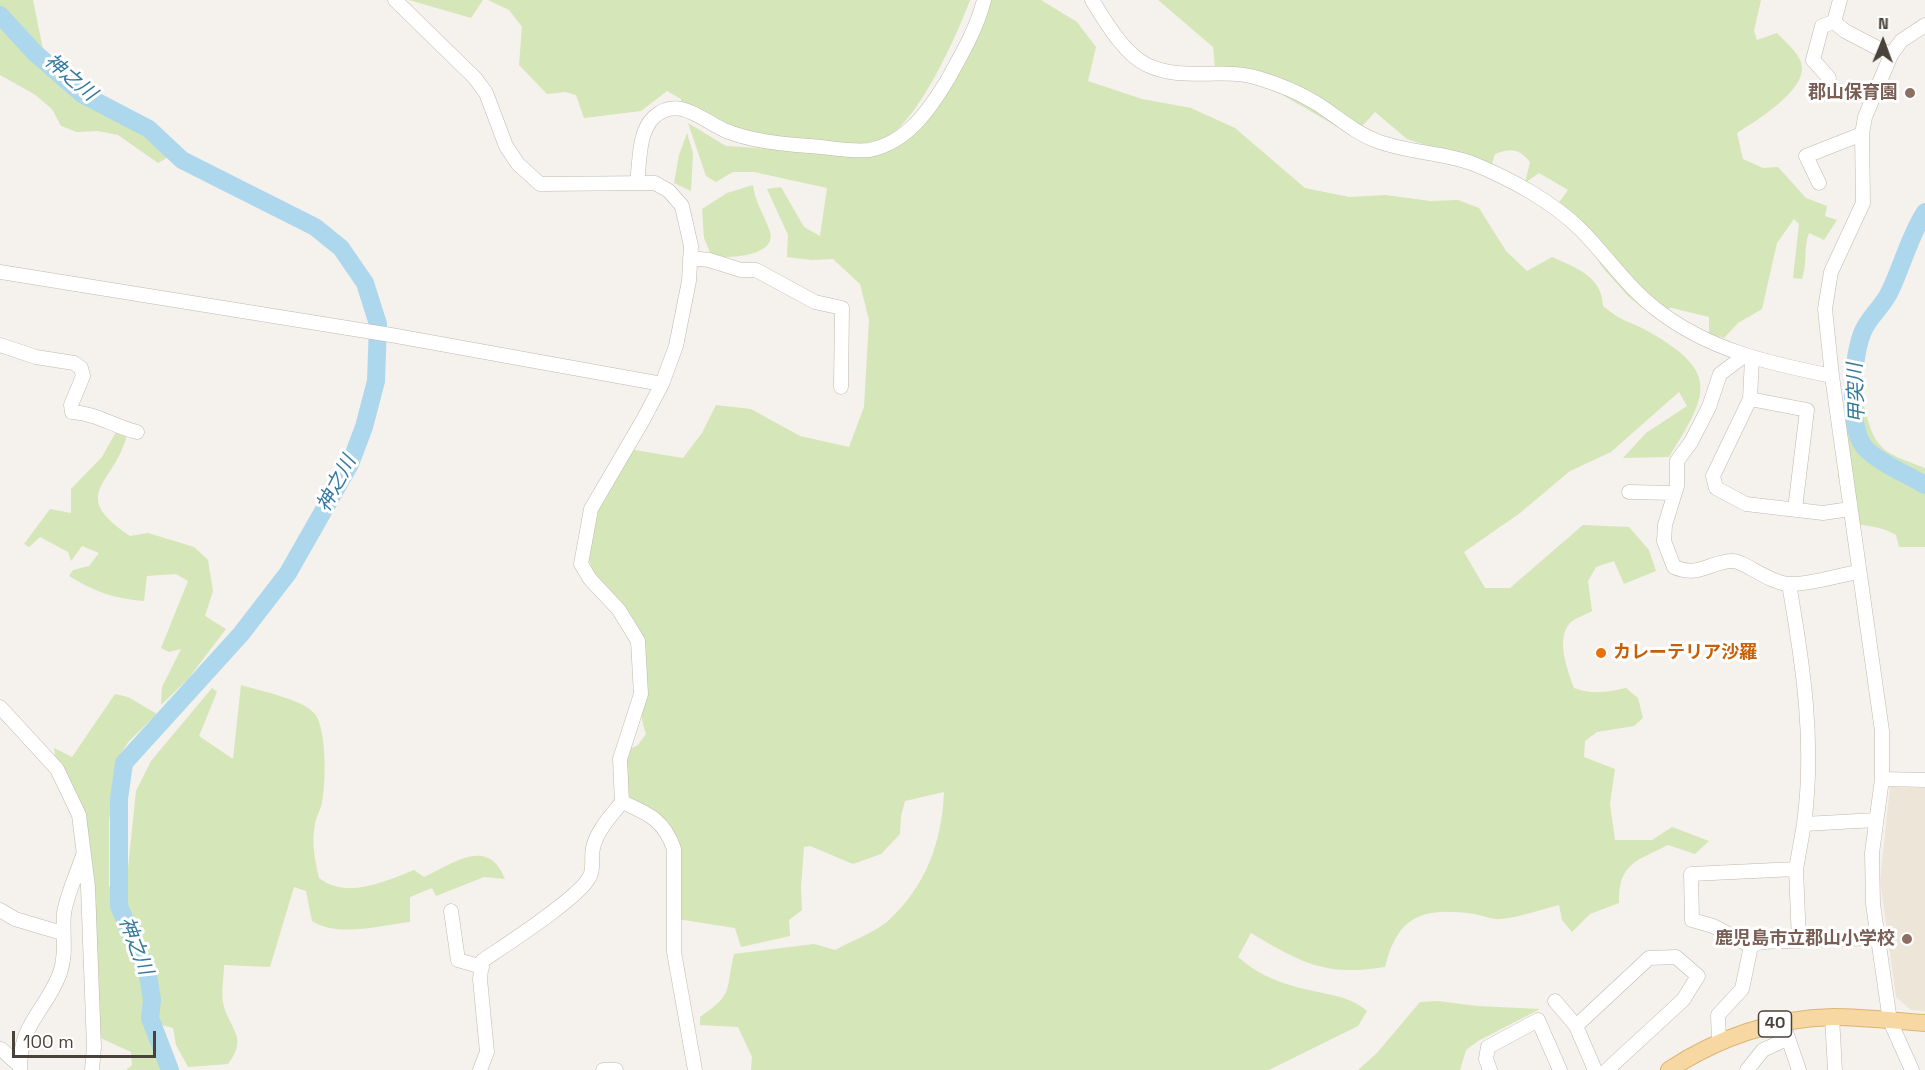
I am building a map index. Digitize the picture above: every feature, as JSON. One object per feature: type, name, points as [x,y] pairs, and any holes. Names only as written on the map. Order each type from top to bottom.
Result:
[{"type":"main road","name":"40","points":[[1669,1070],[1745,1032],[1786,1031],[1832,1017],[1925,1023]]},
{"type":"street","points":[[395,0],[475,78],[486,93],[506,146],[518,164],[540,183],[655,183],[669,191],[682,206],[688,222],[689,280],[676,346],[662,384],[644,420],[591,509],[581,564],[590,579],[619,610],[638,641],[641,694],[620,759],[622,802],[598,833],[593,848],[591,875],[583,885],[530,930],[482,961],[480,978],[487,1052],[480,1070]]},
{"type":"street","points":[[637,182],[644,132],[654,117],[676,107],[691,111],[735,134],[790,144],[868,150],[887,144],[915,125],[932,106],[980,17],[984,0]]},
{"type":"street","points":[[1092,0],[1134,55],[1145,64],[1185,75],[1235,74],[1257,78],[1297,93],[1318,104],[1351,130],[1379,142],[1472,164],[1506,180],[1552,207],[1580,229],[1654,308],[1712,343],[1748,357],[1832,376]]},
{"type":"street","points":[[1834,22],[1840,0]]},
{"type":"street","points":[[1834,22],[1845,32],[1891,55]]},
{"type":"street","points":[[1829,78],[1813,60],[1822,26],[1834,22]]},
{"type":"street","points":[[1912,1070],[1890,1021],[1876,938],[1871,875],[1882,779],[1882,730],[1858,572],[1825,309],[1827,289],[1841,247],[1863,203],[1862,134],[1865,117],[1891,55],[1912,32],[1925,25]]},
{"type":"street","points":[[1819,183],[1806,156],[1862,134]]},
{"type":"street","points":[[690,258],[709,260],[741,270],[756,270],[816,302],[842,308],[841,387]]},
{"type":"street","points":[[0,272],[391,335],[662,384]]},
{"type":"street","points":[[0,345],[36,357],[74,363],[81,368],[83,376],[71,405],[72,412],[94,414],[120,428],[137,432]]},
{"type":"street","points":[[1748,357],[1750,399],[1713,476],[1716,488],[1746,504],[1823,513],[1850,509]]},
{"type":"street","points":[[1748,357],[1720,374],[1709,406],[1691,442],[1677,461],[1674,493],[1665,525],[1664,541],[1674,567],[1686,573],[1731,561],[1739,562],[1759,575],[1789,584],[1858,572]]},
{"type":"street","points":[[1750,399],[1807,410],[1796,509]]},
{"type":"street","points":[[1629,492],[1674,493]]},
{"type":"street","points":[[1789,584],[1805,676],[1809,771],[1804,824],[1796,869],[1799,941]]},
{"type":"street","points":[[0,707],[44,753],[66,784],[80,815],[89,921],[92,1070]]},
{"type":"street","points":[[1882,779],[1925,780]]},
{"type":"street","points":[[622,802],[653,817],[669,834],[674,849],[674,952],[695,1070]]},
{"type":"street","points":[[1804,824],[1876,820]]},
{"type":"street","points":[[20,1068],[22,1039],[59,974],[65,954],[62,933],[65,909],[84,852]]},
{"type":"street","points":[[1751,946],[1713,926],[1692,920],[1691,874],[1796,869]]},
{"type":"street","points":[[0,910],[15,919],[62,933]]},
{"type":"street","points":[[451,911],[458,960],[482,967]]},
{"type":"street","points":[[1751,946],[1760,942],[1876,938]]},
{"type":"street","points":[[1719,1043],[1718,1015],[1742,989],[1751,946]]},
{"type":"street","points":[[1576,1026],[1649,958],[1676,957],[1698,976],[1683,1000],[1608,1070]]},
{"type":"street","points":[[1555,1001],[1576,1026],[1594,1070]]},
{"type":"street","points":[[1832,1017],[1834,1070]]},
{"type":"street","points":[[1490,1070],[1486,1059],[1488,1047],[1538,1020],[1560,1070]]},
{"type":"street","points":[[1747,1070],[1763,1050],[1786,1031],[1799,1070]]},
{"type":"street","points":[[1,1049],[20,1068]]},
{"type":"street","points":[[603,1070],[616,1070]]},
{"type":"shaded area","name":"鹿児島市立郡山小学校","points":[[1890,787],[1925,788],[1925,1011],[1911,1010],[1896,997],[1880,880]]},
{"type":"green space","points":[[0,0],[33,0],[48,74],[66,91],[119,111],[177,152],[158,163],[118,135],[98,131],[77,132],[61,126],[52,109],[34,94],[0,75]]},
{"type":"green space","points":[[409,0],[483,0],[471,18]]},
{"type":"green space","points":[[488,0],[970,0],[935,77],[923,97],[897,130],[875,142],[813,144],[774,140],[751,134],[682,109],[681,99],[667,91],[641,111],[584,118],[576,95],[565,92],[547,94],[519,65],[522,27],[509,10]]},
{"type":"green space","points":[[987,0],[1041,0],[1077,22],[1096,47],[1088,81],[1142,99],[1191,108],[1235,128],[1305,188],[1349,197],[1385,195],[1431,201],[1458,200],[1479,208],[1506,251],[1527,271],[1552,257],[1578,269],[1593,280],[1598,287],[1603,306],[1616,316],[1644,329],[1674,348],[1689,361],[1698,375],[1700,388],[1698,403],[1692,418],[1669,457],[1623,458],[1646,433],[1687,406],[1679,392],[1611,452],[1570,471],[1520,513],[1464,552],[1485,588],[1510,588],[1583,525],[1629,527],[1649,550],[1656,571],[1624,584],[1614,561],[1596,567],[1588,581],[1592,611],[1570,623],[1563,638],[1564,655],[1574,688],[1607,692],[1626,688],[1638,698],[1643,718],[1634,726],[1597,732],[1585,741],[1584,757],[1615,769],[1610,804],[1615,840],[1652,840],[1672,827],[1709,841],[1695,854],[1668,845],[1639,860],[1626,871],[1622,879],[1619,903],[1590,914],[1572,932],[1562,920],[1559,905],[1501,919],[1456,912],[1440,912],[1415,918],[1397,936],[1385,967],[1346,970],[1314,965],[1284,952],[1251,933],[1238,957],[1251,967],[1288,985],[1333,995],[1351,1001],[1367,1011],[1358,1026],[1269,1070],[751,1070],[752,1057],[738,1027],[700,1025],[700,1017],[719,1002],[727,990],[734,954],[814,944],[835,950],[888,921],[912,893],[930,862],[940,828],[944,792],[905,801],[900,834],[881,854],[853,864],[810,846],[804,847],[802,910],[789,920],[790,936],[741,947],[735,928],[677,919],[663,834],[657,823],[633,803],[627,789],[625,764],[628,750],[638,745],[646,734],[641,710],[643,643],[639,629],[632,618],[593,571],[589,560],[590,533],[601,503],[629,449],[683,458],[702,433],[716,405],[751,409],[800,436],[849,447],[864,407],[869,320],[860,284],[833,259],[812,260],[787,257],[788,235],[767,189],[781,187],[804,227],[820,236],[827,188],[754,172],[733,172],[716,182],[706,176],[688,123],[726,146],[824,152],[894,147],[931,95]]},
{"type":"green space","points":[[1158,0],[1761,0],[1754,31],[1757,40],[1777,33],[1799,58],[1802,68],[1795,87],[1787,96],[1737,133],[1743,159],[1763,168],[1778,167],[1806,198],[1827,206],[1825,216],[1837,220],[1824,240],[1809,233],[1802,279],[1793,278],[1799,224],[1794,219],[1777,243],[1762,309],[1738,323],[1724,338],[1709,334],[1709,317],[1672,308],[1645,310],[1628,296],[1603,268],[1590,248],[1552,212],[1568,190],[1539,173],[1525,183],[1530,162],[1522,154],[1510,150],[1495,154],[1491,167],[1407,139],[1375,112],[1353,136],[1276,91],[1215,68],[1213,47]]},
{"type":"green space","points":[[687,133],[693,153],[691,191],[674,183],[679,155]]},
{"type":"green space","points":[[753,185],[771,238],[767,245],[751,254],[712,257],[704,238],[702,209],[727,193]]},
{"type":"green space","points":[[1864,406],[1872,432],[1883,448],[1899,458],[1925,468],[1925,547],[1899,547],[1896,535],[1890,532],[1846,521],[1858,502],[1838,478],[1844,416]]},
{"type":"green space","points":[[117,430],[127,434],[121,451],[100,488],[98,498],[101,509],[111,521],[130,536],[148,533],[194,547],[208,560],[213,591],[205,616],[226,629],[188,679],[161,705],[162,687],[181,649],[169,652],[161,648],[188,581],[176,574],[147,576],[144,601],[114,596],[87,586],[69,576],[73,570],[89,566],[99,553],[82,546],[71,561],[68,552],[40,537],[29,547],[24,544],[50,509],[71,513],[71,489],[102,457]]},
{"type":"green space","points":[[241,685],[300,704],[314,713],[318,720],[323,742],[325,769],[321,808],[313,838],[319,878],[342,888],[354,888],[379,883],[414,870],[424,877],[458,860],[480,856],[498,866],[505,879],[484,877],[436,896],[432,888],[410,897],[410,922],[347,930],[334,929],[312,921],[306,891],[294,887],[270,967],[224,965],[223,1003],[237,1040],[234,1055],[228,1064],[188,1067],[176,1045],[173,1028],[158,1024],[171,1070],[126,1070],[132,1065],[131,1052],[94,1035],[84,835],[56,763],[54,748],[72,757],[115,694],[128,697],[157,714],[129,741],[116,761],[109,821],[109,887],[126,888],[136,791],[151,761],[212,688],[217,692],[199,736],[233,759]]},
{"type":"green space","points":[[1438,1001],[1477,1006],[1540,1009],[1478,1041],[1466,1050],[1460,1070],[1358,1070],[1377,1053],[1420,1002]]},
{"type":"waterway","name":"神之川","points":[[0,15],[35,53],[82,94],[149,129],[182,160],[315,227],[341,248],[365,283],[378,324],[376,381],[364,427],[350,464],[288,573],[241,634],[124,763],[119,799],[119,906],[148,975],[152,1000],[150,1018],[170,1070]]},
{"type":"waterway","name":"甲突川","points":[[1925,212],[1895,281],[1864,329],[1856,355],[1853,391],[1856,425],[1866,449],[1887,464],[1925,485]]},
{"type":"place","name":"郡山保育園","points":[[1910,93]]},
{"type":"place","name":"カレーテリア沙羅","points":[[1601,653]]},
{"type":"place","name":"鹿児島市立郡山小学校","points":[[1907,939]]}]
